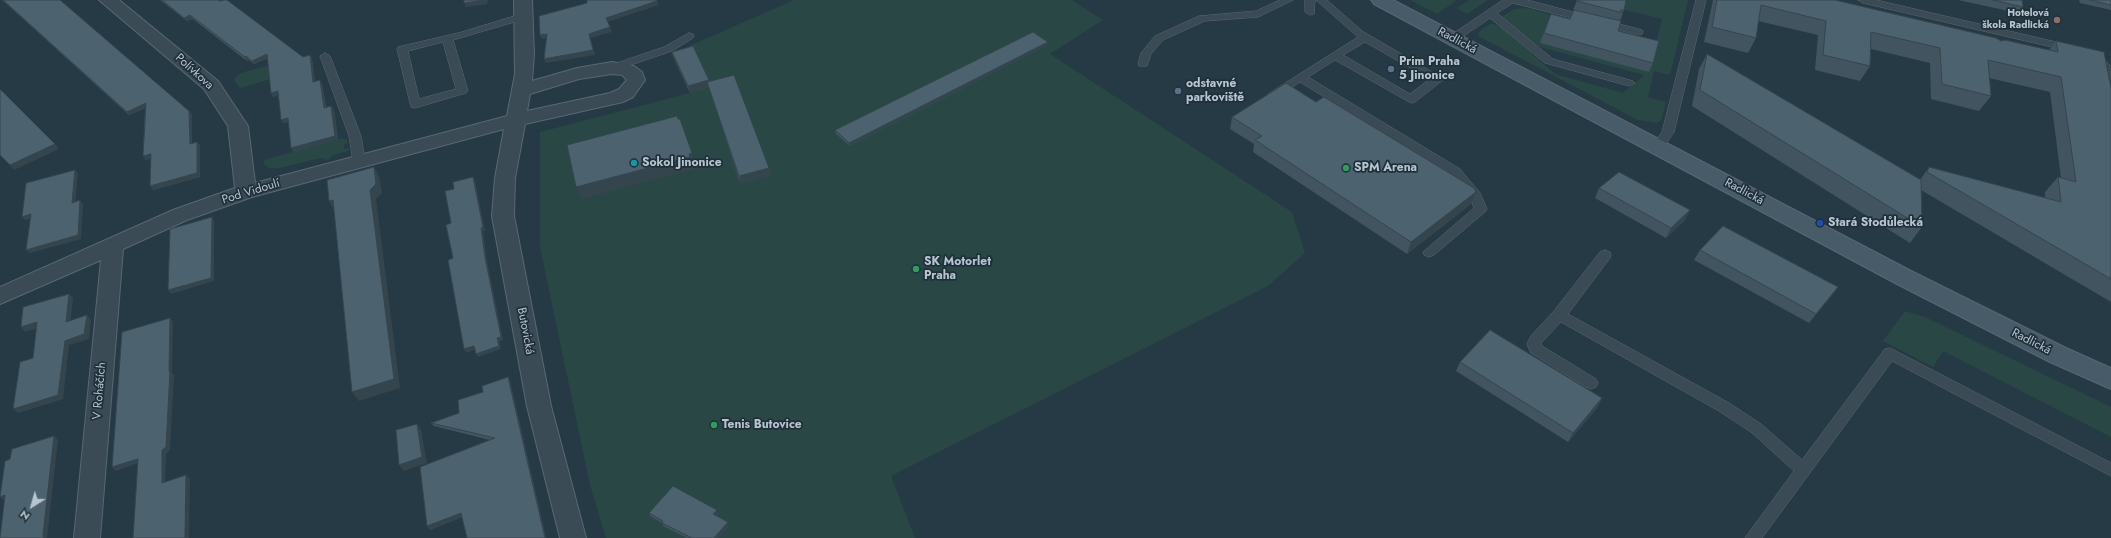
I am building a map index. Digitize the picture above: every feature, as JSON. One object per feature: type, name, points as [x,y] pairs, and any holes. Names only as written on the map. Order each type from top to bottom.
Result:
[{"type":"main road","name":"Radlická","points":[[1380,0],[1949,300],[2111,380]]},
{"type":"street","name":"Polívkova","points":[[108,0],[211,85],[238,126],[246,192]]},
{"type":"street","name":"Butovická","points":[[524,8],[525,54],[522,90],[514,120],[505,178],[504,216],[539,406],[573,538]]},
{"type":"street","points":[[514,120],[616,98],[626,93],[636,80],[635,76],[627,70],[612,68],[577,74],[522,90]]},
{"type":"street","name":"Pod Vidoulí","points":[[0,296],[180,215],[246,192],[514,120]]},
{"type":"street","name":"V Roháčích","points":[[87,538],[113,245]]},
{"type":"lane","points":[[1143,64],[1146,53],[1159,38],[1203,18],[1258,14],[1288,0]]},
{"type":"lane","points":[[1310,0],[1310,12]]},
{"type":"lane","points":[[1321,0],[1365,37],[1438,79],[1411,99],[1336,56]]},
{"type":"lane","points":[[1452,39],[1510,0]]},
{"type":"lane","points":[[1515,0],[1638,32]]},
{"type":"lane","points":[[1658,147],[1668,132],[1685,67],[1700,0]]},
{"type":"lane","points":[[1863,0],[2080,51],[2094,56],[2110,71],[2111,83]]},
{"type":"lane","points":[[447,38],[462,91],[415,104],[402,49],[447,38],[524,8]]},
{"type":"lane","points":[[1490,13],[1549,61],[1629,83]]},
{"type":"lane","points":[[1990,30],[1990,42]]},
{"type":"lane","points":[[612,68],[668,49],[689,36]]},
{"type":"lane","points":[[1261,102],[1365,37]]},
{"type":"lane","points":[[325,56],[354,136],[360,162]]},
{"type":"lane","points":[[1300,78],[1456,172],[1476,196],[1480,209],[1429,252]]},
{"type":"lane","points":[[1592,383],[1536,349],[1534,344],[1559,316],[1605,255]]},
{"type":"lane","points":[[1559,316],[1724,407],[1756,428],[1804,470]]},
{"type":"lane","points":[[1753,538],[1890,353],[2111,470]]},
{"type":"green space","name":"SK Motorlet Praha","points":[[794,0],[1072,0],[1103,20],[1050,54],[1292,212],[1305,253],[1268,286],[891,476],[915,538],[606,538],[590,485],[540,247],[540,132],[690,93],[671,54]]},
{"type":"green space","points":[[1410,0],[1457,0],[1437,14]]},
{"type":"green space","points":[[1470,0],[1488,0],[1467,14],[1456,8]]},
{"type":"green space","points":[[1625,0],[1688,0],[1670,75],[1654,71],[1648,97],[1666,102],[1661,120],[1657,123],[1638,120],[1478,36],[1480,31],[1490,24],[1494,24],[1504,29],[1555,74],[1623,93],[1644,75],[1540,47],[1501,17],[1514,9],[1528,8],[1570,20],[1654,51],[1662,19],[1622,9]]},
{"type":"green space","points":[[281,62],[271,79],[240,88],[234,80],[237,75],[244,72]]},
{"type":"green space","points":[[338,139],[346,139],[348,143],[344,144],[344,149],[349,148],[348,151],[333,155],[328,160],[321,158],[280,168],[269,168],[264,164],[264,160]]},
{"type":"green space","points":[[1905,311],[1925,317],[2111,407],[2111,437],[1943,351],[1933,367],[1883,341]]},
{"type":"building","points":[[3,0],[60,0],[189,111],[190,144],[197,142],[197,173],[150,186],[151,154],[143,156],[146,103],[127,112]]},
{"type":"building","points":[[162,0],[227,0],[303,57],[310,55],[313,82],[320,80],[324,108],[331,106],[335,136],[291,148],[288,118],[281,120],[278,91],[271,93],[267,54],[252,61],[190,15],[184,18]]},
{"type":"building","points":[[464,0],[486,0],[464,3]]},
{"type":"building","points":[[587,0],[657,1],[606,18],[610,27],[589,34],[593,50],[544,59],[547,34],[540,35],[539,16],[587,3]]},
{"type":"building","points":[[1577,0],[1626,0],[1624,10],[1620,10],[1623,13]]},
{"type":"building","points":[[1717,0],[1835,0],[1996,38],[2001,41],[2005,40],[2058,52],[2056,41],[2104,52],[2111,88],[2111,279],[1927,172],[1929,167],[2061,202],[2058,177],[2076,182],[2061,77],[1988,60],[1991,96],[1942,84],[1940,48],[1871,32],[1870,66],[1823,55],[1826,21],[1761,5],[1756,38],[1712,27]]},
{"type":"building","points":[[1993,0],[2022,0],[2023,7]]},
{"type":"building","points":[[2090,0],[2111,0],[2111,5]]},
{"type":"building","points":[[1574,10],[1621,21],[1618,31],[1659,41],[1653,63],[1544,33],[1551,14],[1570,19]]},
{"type":"building","points":[[1033,32],[1048,42],[849,143],[835,130]]},
{"type":"building","points":[[693,46],[709,80],[688,86],[672,52]]},
{"type":"building","points":[[1707,54],[1921,180],[1922,227],[1700,90]]},
{"type":"building","points":[[734,75],[769,168],[739,176],[707,82]]},
{"type":"building","name":"SPM Arena","points":[[1286,83],[1316,102],[1324,97],[1474,188],[1476,192],[1411,242],[1255,140],[1262,136],[1232,117]]},
{"type":"building","points":[[0,89],[55,144],[10,165],[0,155]]},
{"type":"building","name":"Sokol Jinonice","points":[[677,116],[678,119],[680,119],[692,153],[689,154],[690,157],[576,187],[567,145]]},
{"type":"building","points":[[374,167],[376,184],[370,190],[394,379],[352,392],[333,200],[329,201],[327,180]]},
{"type":"building","points":[[75,170],[72,203],[80,200],[78,235],[26,250],[31,214],[22,217],[26,183]]},
{"type":"building","points":[[1619,172],[1690,210],[1671,228],[1599,188]]},
{"type":"building","points":[[473,177],[483,227],[481,228],[485,257],[501,337],[497,338],[499,346],[476,354],[474,346],[464,349],[448,260],[453,258],[446,225],[451,223],[445,191],[454,189],[453,182]]},
{"type":"building","points":[[212,217],[211,278],[168,290],[170,229]]},
{"type":"building","points":[[1723,226],[1838,287],[1816,314],[1700,250]]},
{"type":"building","points":[[69,294],[66,322],[87,315],[84,334],[65,341],[58,395],[13,409],[20,362],[33,358],[37,322],[21,327],[23,307]]},
{"type":"building","points":[[170,318],[169,372],[170,371],[166,447],[162,450],[162,483],[186,475],[185,538],[133,538],[138,459],[112,467],[122,332]]},
{"type":"building","points":[[1490,330],[1602,398],[1573,433],[1460,362]]},
{"type":"building","points":[[508,377],[545,538],[467,538],[461,513],[427,526],[420,467],[495,438],[431,423],[459,413],[458,400],[483,392],[482,386]]},
{"type":"building","points":[[417,424],[422,457],[399,465],[396,430]]},
{"type":"building","points":[[54,436],[43,535],[44,538],[0,538],[5,495],[0,497],[5,461],[10,459],[12,449]]},
{"type":"building","points":[[673,486],[717,510],[713,514],[728,522],[714,538],[692,538],[662,523],[663,521],[649,513]]},
{"type":"place","name":"Hotelová škola Radlická","points":[[2057,20]]},
{"type":"place","name":"Prim Praha 5 Jinonice","points":[[1391,69]]},
{"type":"place","name":"odstavné parkoviště","points":[[1178,91]]},
{"type":"place","name":"Sokol Jinonice","points":[[634,163]]},
{"type":"place","name":"SPM Arena","points":[[1346,168]]},
{"type":"place","name":"Stará Stodůlecká","points":[[1820,223]]},
{"type":"place","name":"SK Motorlet Praha","points":[[916,269]]},
{"type":"place","name":"Tenis Butovice","points":[[714,425]]}]
